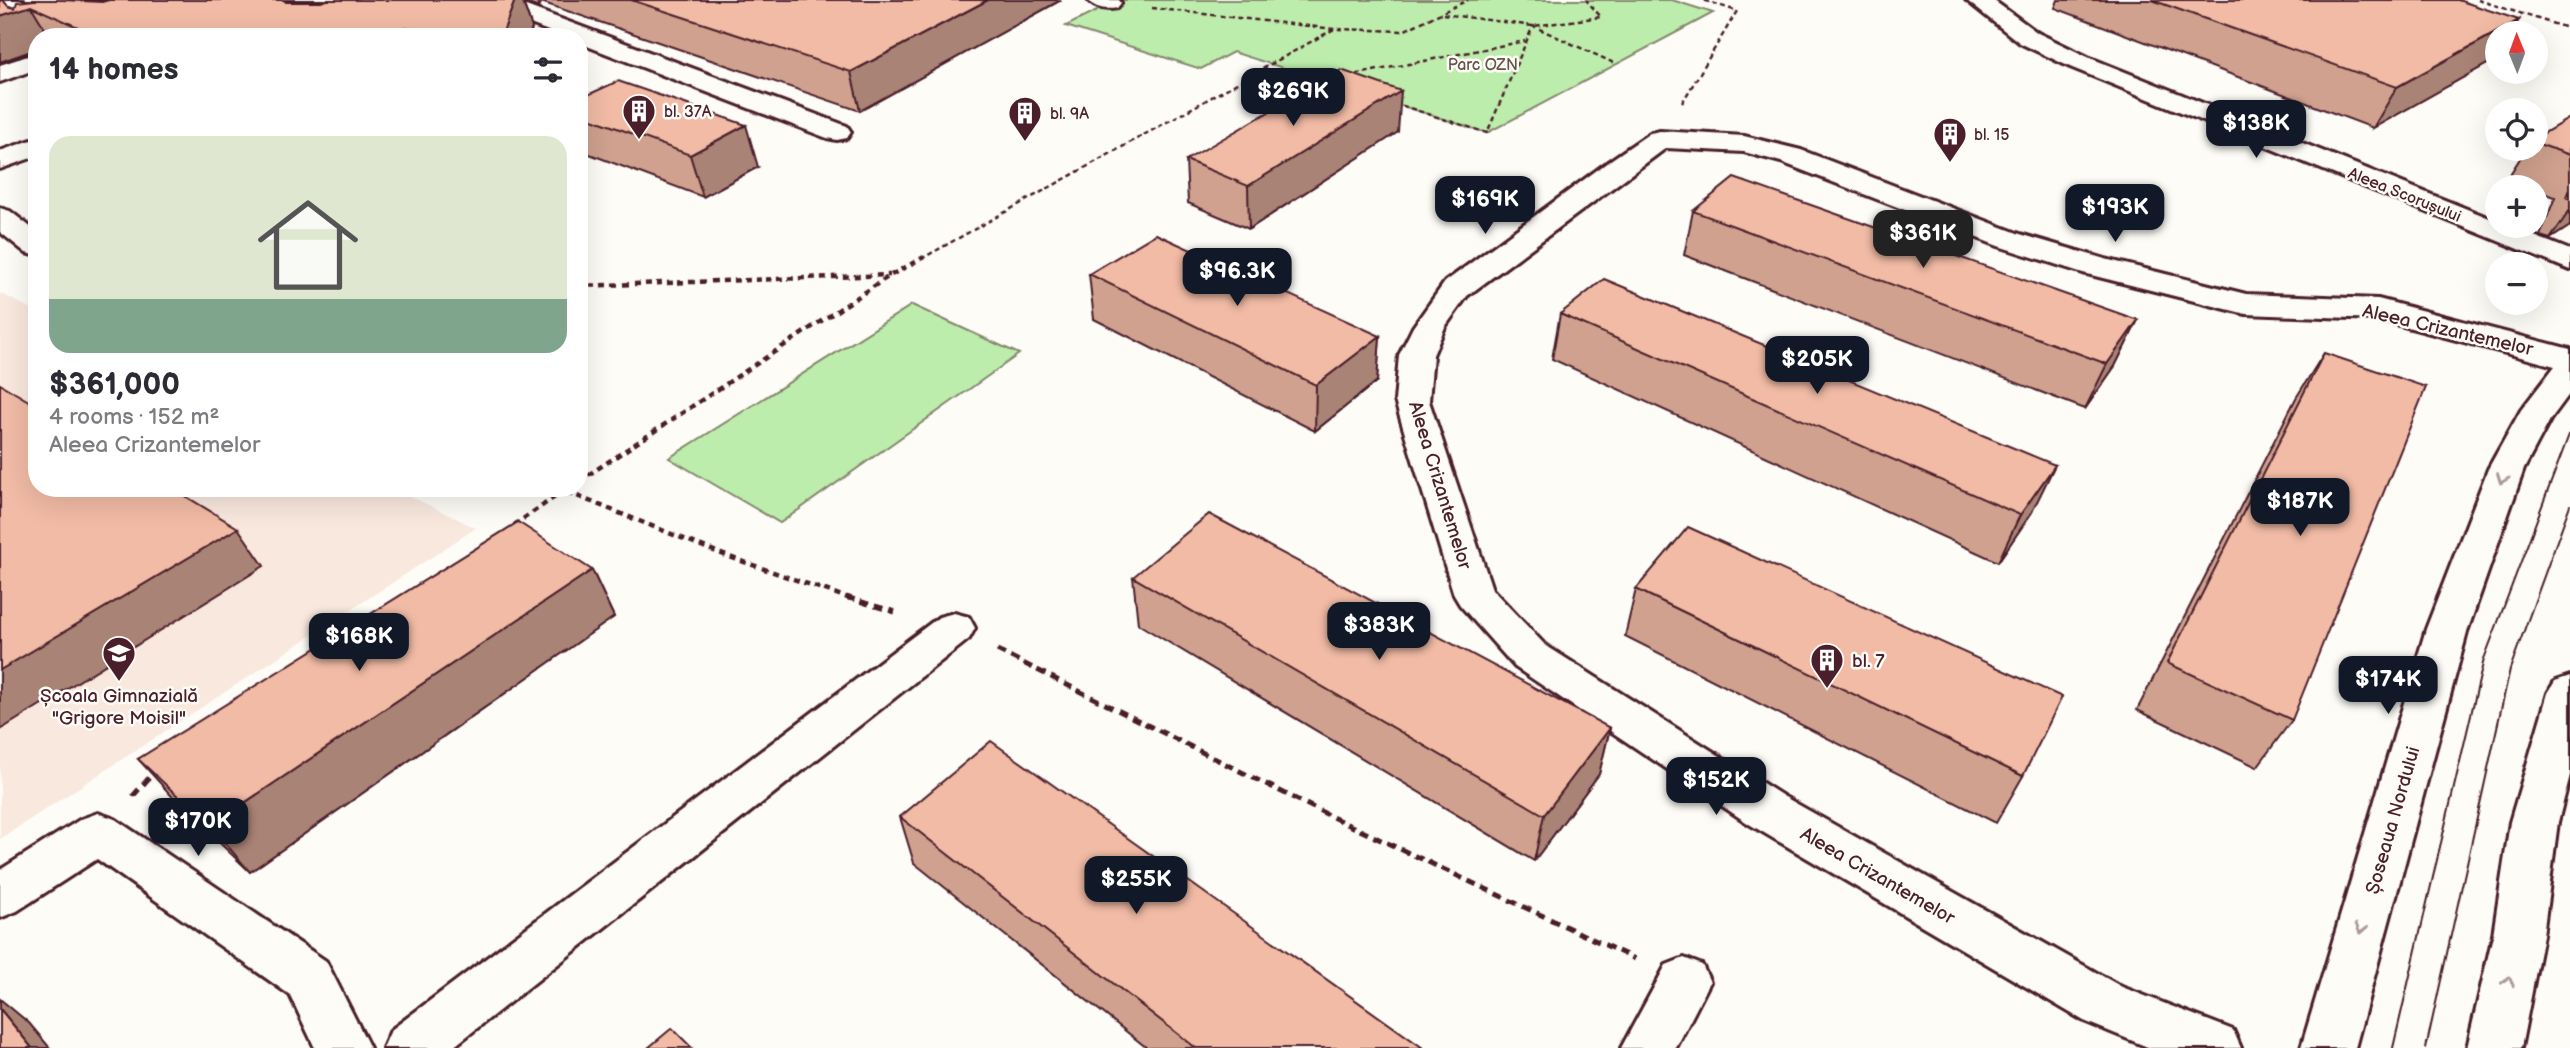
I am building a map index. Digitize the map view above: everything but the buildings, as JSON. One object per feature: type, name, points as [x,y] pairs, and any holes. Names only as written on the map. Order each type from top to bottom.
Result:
[{"type":"street","points":[[11,0],[34,28]]},
{"type":"street","points":[[489,0],[563,28]]},
{"type":"street","name":"Aleea Scorușului","points":[[1978,0],[2029,38],[2079,62],[2570,261]]},
{"type":"street","points":[[588,38],[837,132]]},
{"type":"street","points":[[0,74],[28,63]]},
{"type":"street","name":"Aleea Crizantemelor","points":[[2214,1048],[2103,1004],[1766,810],[1530,656],[1474,595],[1412,401],[1416,355],[1429,327],[1456,289],[1660,139],[1744,144],[1791,156],[2008,240],[2233,301],[2246,304],[2378,309],[2570,360]]},
{"type":"street","points":[[0,161],[28,150]]},
{"type":"street","points":[[0,217],[28,240]]},
{"type":"street","name":"Șoseaua Nordului","points":[[2328,1048],[2446,629],[2506,469],[2534,418],[2570,369]]},
{"type":"street","points":[[410,1048],[954,628]]},
{"type":"street","points":[[2494,1048],[2518,934],[2534,822],[2570,693]]},
{"type":"street","points":[[0,896],[99,832],[308,978],[343,1048]]},
{"type":"street","points":[[1648,1048],[1684,982]]},
{"type":"path","points":[[1105,1],[1334,29],[1403,31],[1468,0]]},
{"type":"path","points":[[1441,13],[1532,26],[1601,17],[1586,0]]},
{"type":"path","points":[[1660,139],[1737,12],[1703,0]]},
{"type":"path","points":[[2478,0],[2570,29]]},
{"type":"path","points":[[1386,101],[1487,132],[1532,26]]},
{"type":"path","points":[[1532,26],[1616,64]]},
{"type":"path","points":[[588,475],[891,275],[1334,29]]},
{"type":"path","points":[[1337,78],[1526,41]]},
{"type":"path","points":[[588,286],[891,275]]},
{"type":"path","points":[[506,530],[556,497]]},
{"type":"path","points":[[582,497],[685,541],[835,594],[954,628],[1332,817],[1684,982]]},
{"type":"path","points":[[99,832],[161,765]]},
{"type":"shaded area","name":"Școala Gimnazială \"Grigore Moisil\"","points":[[0,293],[28,307],[28,497],[412,497],[476,528],[0,839]]},
{"type":"green space","name":"Parc OZN","points":[[1119,0],[1672,0],[1713,13],[1487,133],[1233,52],[1201,69],[1066,26]]},
{"type":"green space","points":[[912,305],[1019,354],[780,523],[669,458]]},
{"type":"tram line","points":[[2393,1048],[2484,659],[2570,432]]},
{"type":"tram line","points":[[2426,1048],[2510,669],[2570,505]]},
{"type":"place","name":"bl. 37A","points":[[639,141]]},
{"type":"place","name":"bl. 9A","points":[[1025,143]]},
{"type":"place","name":"bl. 15","points":[[1950,164]]},
{"type":"place","name":"Școala Gimnazială \"Grigore Moisil\"","points":[[119,683]]},
{"type":"place","name":"bl. 7","points":[[1827,690]]}]
